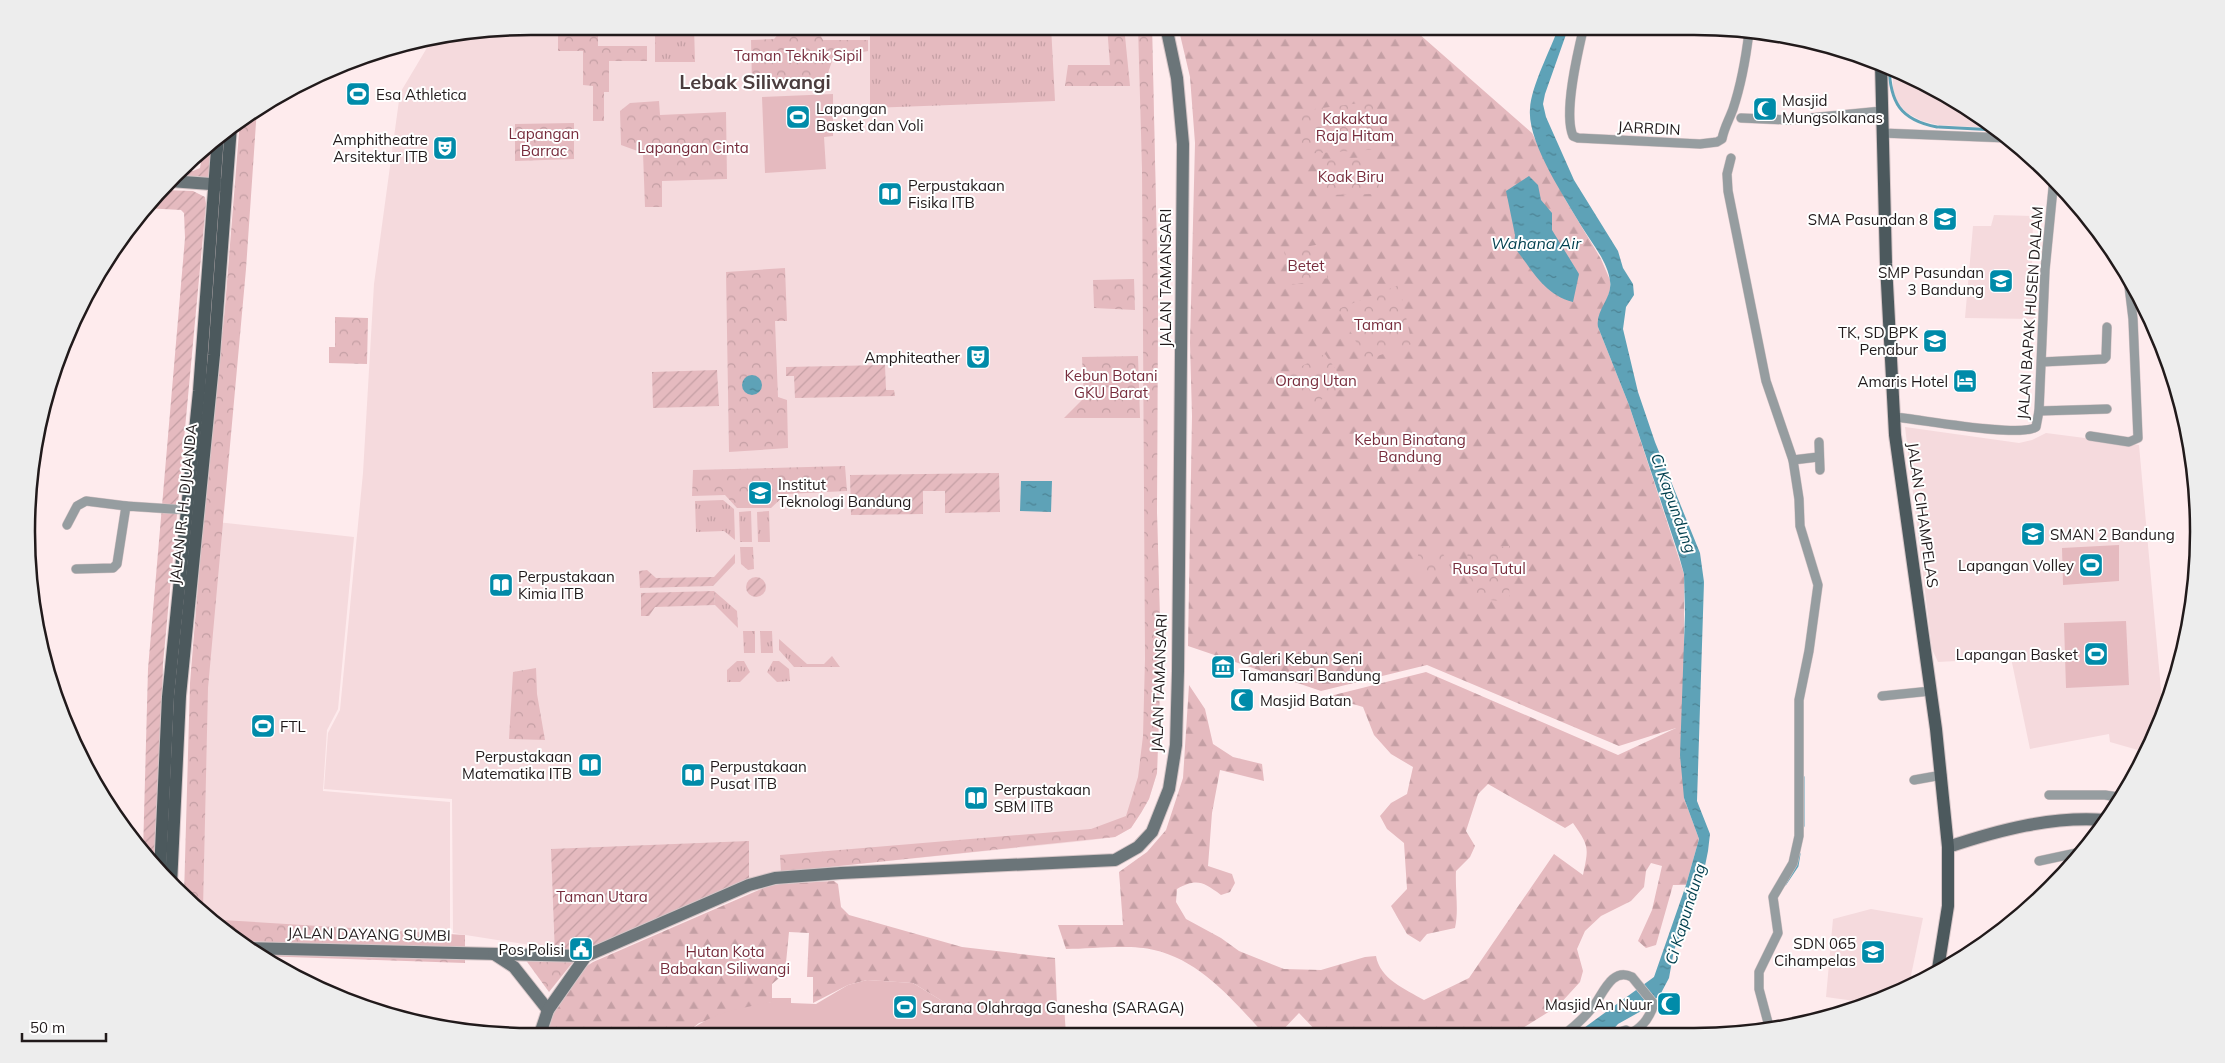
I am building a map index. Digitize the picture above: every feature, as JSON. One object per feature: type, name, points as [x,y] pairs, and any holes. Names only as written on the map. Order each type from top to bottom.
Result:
[{"type":"main road","name":"JALAN TAMANSARI","points":[[586,956],[767,879],[841,873],[1115,860],[1138,846],[1152,832],[1169,789],[1176,745],[1178,671],[1182,144],[1177,78],[1168,35]]},
{"type":"main road","name":"JALAN CIHAMPELAS","points":[[1881,72],[1894,417],[1942,775],[1948,847],[1948,906],[1939,963]]},
{"type":"main road","name":"JALAN IR. H. DJUANDA","points":[[160,862],[163,779],[208,355],[221,185],[229,138]]},
{"type":"main road","name":"JALAN IR. H. DJUANDA","points":[[219,146],[221,185]]},
{"type":"main road","points":[[178,182],[221,185]]},
{"type":"main road","name":"JALAN IR. H. DJUANDA","points":[[183,600],[187,510],[208,355]]},
{"type":"main road","name":"JALAN IR. H. DJUANDA","points":[[172,874],[178,642]]},
{"type":"main road","points":[[1948,847],[1990,834],[2053,821],[2097,820]]},
{"type":"main road","name":"JALAN DAYANG SUMBI","points":[[263,948],[586,956]]},
{"type":"main road","points":[[492,953],[514,967],[548,1010]]},
{"type":"main road","points":[[542,1028],[548,1010],[586,956]]},
{"type":"street","name":"JARRDIN","points":[[1582,35],[1575,59],[1570,122],[1573,136],[1578,138],[1700,144],[1717,142],[1722,139],[1726,123],[1733,108],[1748,48],[1749,38]]},
{"type":"street","points":[[1741,118],[1789,120],[1882,111]]},
{"type":"street","points":[[1882,133],[1995,138]]},
{"type":"street","points":[[1731,158],[1727,174],[1728,191],[1749,298],[1766,381],[1792,460],[1799,500],[1800,526],[1818,585],[1809,651],[1799,700],[1799,836],[1793,863],[1773,897],[1778,933],[1759,972],[1759,989],[1768,1022]]},
{"type":"street","name":"JALAN BAPAK HUSEN DALAM","points":[[1894,417],[2010,430],[2033,429],[2036,427],[2039,411],[2042,362],[2044,270],[2053,189]]},
{"type":"street","points":[[2090,436],[2129,442],[2138,438],[2133,319],[2130,296]]},
{"type":"street","points":[[2042,362],[2104,359],[2106,357],[2106,327]]},
{"type":"street","points":[[2039,411],[2107,409]]},
{"type":"street","points":[[1819,442],[1818,457],[1820,470]]},
{"type":"street","points":[[1792,460],[1818,457]]},
{"type":"street","points":[[67,525],[76,506],[86,501],[187,510]]},
{"type":"street","points":[[76,569],[113,568],[116,564],[126,506]]},
{"type":"street","points":[[1882,696],[1931,691]]},
{"type":"street","points":[[1914,780],[1942,775]]},
{"type":"street","points":[[2049,795],[2113,796]]},
{"type":"street","points":[[2039,862],[2071,854]]},
{"type":"street","points":[[1573,1028],[1581,1022],[1595,1006],[1609,982],[1627,974],[1654,1002],[1650,1014],[1638,1028]]},
{"type":"shaded area","name":"Institut Teknologi Bandung","points":[[1152,35],[1158,295],[1157,513],[1161,658],[1157,773],[1149,799],[1131,828],[1115,837],[1084,841],[781,872],[562,950],[453,933],[452,799],[324,789],[328,733],[340,710],[363,473],[374,284],[400,93],[428,47],[467,39],[499,36]]},
{"type":"shaded area","points":[[1893,77],[1942,102],[1981,127],[1938,125],[1922,121],[1907,113],[1898,103],[1893,91]]},
{"type":"shaded area","name":"SMP Pasundan 3 Bandung","points":[[1994,215],[2033,216],[2032,266],[2036,319],[1965,318],[1973,226],[1991,226]]},
{"type":"shaded area","name":"SMAN 2 Bandung","points":[[1905,427],[2019,443],[2032,440],[2046,433],[2139,445],[2162,697],[2139,750],[2110,742],[2109,734],[2030,749],[2011,658],[1938,662],[1932,649]]},
{"type":"shaded area","points":[[217,522],[354,537],[338,709],[327,730],[323,791],[450,802],[450,937],[242,934],[195,897],[195,858]]},
{"type":"shaded area","name":"SDN 065 Cihampelas","points":[[1871,909],[1923,918],[1910,978],[1855,1001],[1826,997],[1833,919]]},
{"type":"green space","points":[[558,35],[598,35],[598,46],[647,46],[647,61],[609,61],[609,92],[604,92],[604,121],[593,121],[593,86],[583,85],[583,51],[558,51]]},
{"type":"green space","points":[[655,35],[694,35],[695,62],[655,62]]},
{"type":"green space","name":"Taman Teknik Sipil","points":[[777,35],[820,35],[823,40],[868,40],[868,51],[833,58],[825,82],[752,84],[751,40],[774,39]]},
{"type":"green space","points":[[870,35],[1051,35],[1055,101],[870,108]]},
{"type":"green space","points":[[1108,35],[1125,35],[1130,86],[1065,86],[1068,65],[1110,65]]},
{"type":"green space","points":[[1138,35],[1152,35],[1158,295],[1157,513],[1161,658],[1157,773],[1149,799],[1131,828],[1115,837],[781,872],[780,855],[1091,829],[1126,816],[1138,777],[1143,736],[1145,659],[1142,169]]},
{"type":"green space","name":"Kebun Binatang Bandung","points":[[1180,35],[1420,35],[1532,133],[1565,199],[1601,259],[1610,280],[1610,290],[1598,327],[1629,405],[1684,574],[1684,798],[1699,839],[1686,885],[1673,885],[1656,945],[1646,948],[1638,941],[1652,910],[1662,866],[1651,863],[1646,871],[1644,887],[1631,901],[1601,916],[1585,931],[1577,949],[1583,971],[1580,982],[1558,1006],[1523,1028],[1313,1028],[1299,1013],[1285,1028],[1259,1028],[1215,983],[1201,972],[1171,955],[1134,947],[1066,949],[1058,925],[1123,925],[1119,872],[1147,852],[1166,830],[1183,778],[1189,685],[1205,709],[1213,744],[1233,757],[1262,764],[1264,781],[1220,770],[1212,813],[1208,866],[1232,874],[1235,883],[1230,892],[1221,895],[1200,883],[1190,883],[1177,889],[1176,902],[1186,919],[1221,938],[1239,951],[1284,969],[1321,970],[1365,957],[1376,956],[1378,964],[1394,983],[1424,1000],[1469,978],[1554,854],[1583,875],[1587,852],[1585,842],[1573,823],[1565,828],[1488,784],[1478,794],[1466,831],[1475,846],[1470,857],[1456,871],[1457,914],[1455,928],[1427,934],[1420,942],[1407,934],[1391,906],[1407,889],[1404,843],[1387,829],[1380,816],[1391,803],[1407,794],[1413,767],[1391,754],[1374,735],[1363,707],[1337,700],[1330,696],[1426,672],[1618,755],[1676,728],[1619,746],[1427,665],[1321,691],[1188,646],[1192,416],[1190,343],[1195,143],[1190,77]]},
{"type":"green space","name":"Lapangan Basket dan Voli","points":[[833,94],[833,136],[824,137],[826,169],[765,173],[762,97]]},
{"type":"green space","name":"Lapangan Cinta","points":[[659,101],[660,115],[726,112],[727,179],[662,181],[662,207],[645,207],[643,153],[621,145],[620,111],[630,103]]},
{"type":"green space","name":"Kakaktua Raja Hitam","points":[[1375,101],[1384,149],[1302,154],[1299,111]]},
{"type":"green space","points":[[256,119],[246,269],[208,688],[203,904],[184,887],[190,683],[203,523],[225,307],[239,131]]},
{"type":"green space","name":"Lapangan Barrac","points":[[574,123],[574,159],[515,161],[515,124]]},
{"type":"green space","points":[[210,153],[209,177],[187,187],[174,186],[190,171],[200,168],[201,161]]},
{"type":"green space","name":"Koak Biru","points":[[1375,157],[1380,194],[1323,195],[1321,159]]},
{"type":"green space","points":[[171,190],[193,191],[205,197],[206,204],[163,664],[158,859],[143,841],[148,669],[185,238],[184,213],[181,210],[154,209]]},
{"type":"green space","name":"Betet","points":[[1321,244],[1328,278],[1292,285],[1284,251]]},
{"type":"green space","points":[[785,268],[787,321],[775,321],[778,397],[787,400],[788,448],[729,452],[726,272]]},
{"type":"green space","points":[[1134,279],[1135,310],[1094,308],[1093,280]]},
{"type":"green space","name":"Taman","points":[[1399,285],[1412,344],[1366,360],[1338,309]]},
{"type":"green space","points":[[335,317],[368,318],[367,364],[329,363],[329,347],[335,347]]},
{"type":"green space","name":"Orang Utan","points":[[1325,354],[1347,386],[1311,405],[1283,376]]},
{"type":"green space","name":"Kebun Botani GKU Barat","points":[[1138,356],[1140,418],[1064,418],[1084,398],[1082,357]]},
{"type":"green space","points":[[885,365],[886,390],[894,390],[895,396],[795,398],[794,376],[786,376],[786,367]]},
{"type":"green space","points":[[717,370],[719,406],[653,408],[652,372]]},
{"type":"green space","points":[[845,466],[847,491],[786,494],[771,508],[737,508],[725,495],[692,496],[693,470]]},
{"type":"green space","points":[[999,473],[1000,512],[945,513],[945,491],[923,491],[923,514],[851,515],[850,475]]},
{"type":"green space","points":[[723,500],[734,509],[735,540],[724,531],[696,532],[695,501]]},
{"type":"green space","points":[[751,511],[752,542],[740,542],[739,512]]},
{"type":"green space","points":[[769,511],[770,542],[758,542],[757,512]]},
{"type":"green space","name":"Lapangan Volley","points":[[2119,545],[2119,581],[2063,585],[2062,548]]},
{"type":"green space","name":"Rusa Tutul","points":[[1510,546],[1509,602],[1471,598],[1467,550]]},
{"type":"green space","points":[[740,547],[753,547],[754,569],[748,570],[741,564]]},
{"type":"green space","points":[[1419,550],[1441,550],[1454,574],[1414,576]]},
{"type":"green space","points":[[735,554],[735,563],[713,586],[640,588],[639,571],[647,570],[656,578],[714,577]]},
{"type":"green space","points":[[756,577],[763,580],[766,587],[763,594],[756,597],[749,594],[746,587],[749,580]]},
{"type":"green space","points":[[714,591],[737,611],[738,628],[715,605]]},
{"type":"green space","points":[[714,591],[715,605],[655,607],[649,616],[641,616],[641,593]]},
{"type":"green space","name":"Lapangan Basket","points":[[2126,621],[2129,685],[2066,688],[2064,623]]},
{"type":"green space","points":[[743,631],[755,631],[755,653],[744,653]]},
{"type":"green space","points":[[760,631],[772,631],[773,653],[761,653]]},
{"type":"green space","points":[[779,639],[807,664],[824,664],[832,656],[840,667],[794,667],[779,650]]},
{"type":"green space","points":[[737,661],[744,661],[750,672],[740,682],[727,682],[727,670]]},
{"type":"green space","points":[[773,661],[779,661],[789,669],[790,681],[777,682],[767,672]]},
{"type":"green space","points":[[536,668],[537,694],[545,740],[509,739],[513,672]]},
{"type":"green space","name":"Taman Utara","points":[[749,841],[749,885],[586,956],[555,955],[551,849]]},
{"type":"green space","name":"Hutan Kota Babakan Siliwangi","points":[[834,881],[838,884],[841,907],[849,915],[962,947],[1055,958],[1057,1005],[947,1004],[913,983],[867,980],[848,985],[813,1003],[813,977],[807,977],[809,933],[789,932],[785,973],[772,984],[772,1002],[699,1023],[693,1028],[547,1028],[551,1013],[587,966],[593,962],[766,887],[779,884]]},
{"type":"green space","points":[[223,920],[465,935],[465,948],[252,941]]},
{"type":"green space","points":[[257,945],[465,953],[465,963],[276,957]]},
{"type":"green space","points":[[525,959],[573,962],[549,992]]},
{"type":"green space","name":"Sarana Olahraga Ganesha (SARAGA)","points":[[867,980],[913,983],[947,1004],[1064,1005],[1066,1028],[694,1028],[715,1016],[771,1002],[772,998],[791,998],[791,1003],[816,1004],[848,985]]},
{"type":"water","name":"Ci Kapundung","points":[[1555,35],[1566,35],[1545,94],[1543,104],[1546,117],[1574,180],[1618,251],[1623,268],[1633,284],[1634,295],[1626,307],[1623,329],[1638,392],[1655,442],[1700,553],[1704,582],[1697,801],[1710,834],[1700,891],[1674,950],[1669,978],[1660,995],[1643,1010],[1614,1028],[1584,1028],[1654,977],[1686,885],[1699,839],[1684,798],[1680,755],[1685,614],[1684,574],[1629,405],[1598,327],[1599,315],[1609,293],[1609,274],[1599,252],[1548,170],[1534,137],[1531,122],[1531,100]]},
{"type":"water","name":"Wahana Air","points":[[1529,176],[1538,185],[1541,200],[1552,213],[1552,230],[1579,274],[1573,302],[1546,287],[1514,247],[1515,235],[1506,191]]},
{"type":"water","points":[[752,375],[759,378],[762,385],[759,392],[752,395],[745,392],[742,385],[745,378]]},
{"type":"water","points":[[1021,481],[1052,481],[1051,512],[1020,511]]},
{"type":"waterway","points":[[1890,76],[1895,99],[1906,114],[1914,120],[1937,127]]},
{"type":"waterway","points":[[1939,127],[1984,129]]},
{"type":"waterway","points":[[1803,777],[1803,826]]},
{"type":"waterway","points":[[1785,884],[1797,866],[1799,854]]},
{"type":"place","name":"Esa Athletica","points":[[358,94]]},
{"type":"place","name":"Masjid Mungsolkanas","points":[[1765,109]]},
{"type":"place","name":"Lapangan Basket dan Voli","points":[[798,117]]},
{"type":"place","name":"Amphitheatre Arsitektur ITB","points":[[445,148]]},
{"type":"place","name":"Perpustakaan Fisika ITB","points":[[890,194]]},
{"type":"place","name":"SMA Pasundan 8","points":[[1945,219]]},
{"type":"place","name":"SMP Pasundan 3 Bandung","points":[[2001,281]]},
{"type":"place","name":"TK, SD BPK Penabur","points":[[1935,341]]},
{"type":"place","name":"Amphiteather","points":[[978,357]]},
{"type":"place","name":"Amaris Hotel","points":[[1965,381]]},
{"type":"place","name":"Institut Teknologi Bandung","points":[[760,493]]},
{"type":"place","name":"SMAN 2 Bandung","points":[[2033,534]]},
{"type":"place","name":"Lapangan Volley","points":[[2091,565]]},
{"type":"place","name":"Perpustakaan Kimia ITB","points":[[501,585]]},
{"type":"place","name":"Lapangan Basket","points":[[2096,654]]},
{"type":"place","name":"Galeri Kebun Seni Tamansari Bandung","points":[[1223,667]]},
{"type":"place","name":"Masjid Batan","points":[[1242,700]]},
{"type":"place","name":"FTL","points":[[263,726]]},
{"type":"place","name":"Perpustakaan Matematika ITB","points":[[590,765]]},
{"type":"place","name":"Perpustakaan Pusat ITB","points":[[693,775]]},
{"type":"place","name":"Perpustakaan SBM ITB","points":[[976,798]]},
{"type":"place","name":"Pos Polisi","points":[[581,949]]},
{"type":"place","name":"SDN 065 Cihampelas","points":[[1873,952]]},
{"type":"place","name":"Masjid An Nuur","points":[[1669,1004]]},
{"type":"place","name":"Sarana Olahraga Ganesha (SARAGA)","points":[[905,1007]]},
{"type":"district","name":"Lebak Siliwangi","points":[[755,81]]}]
